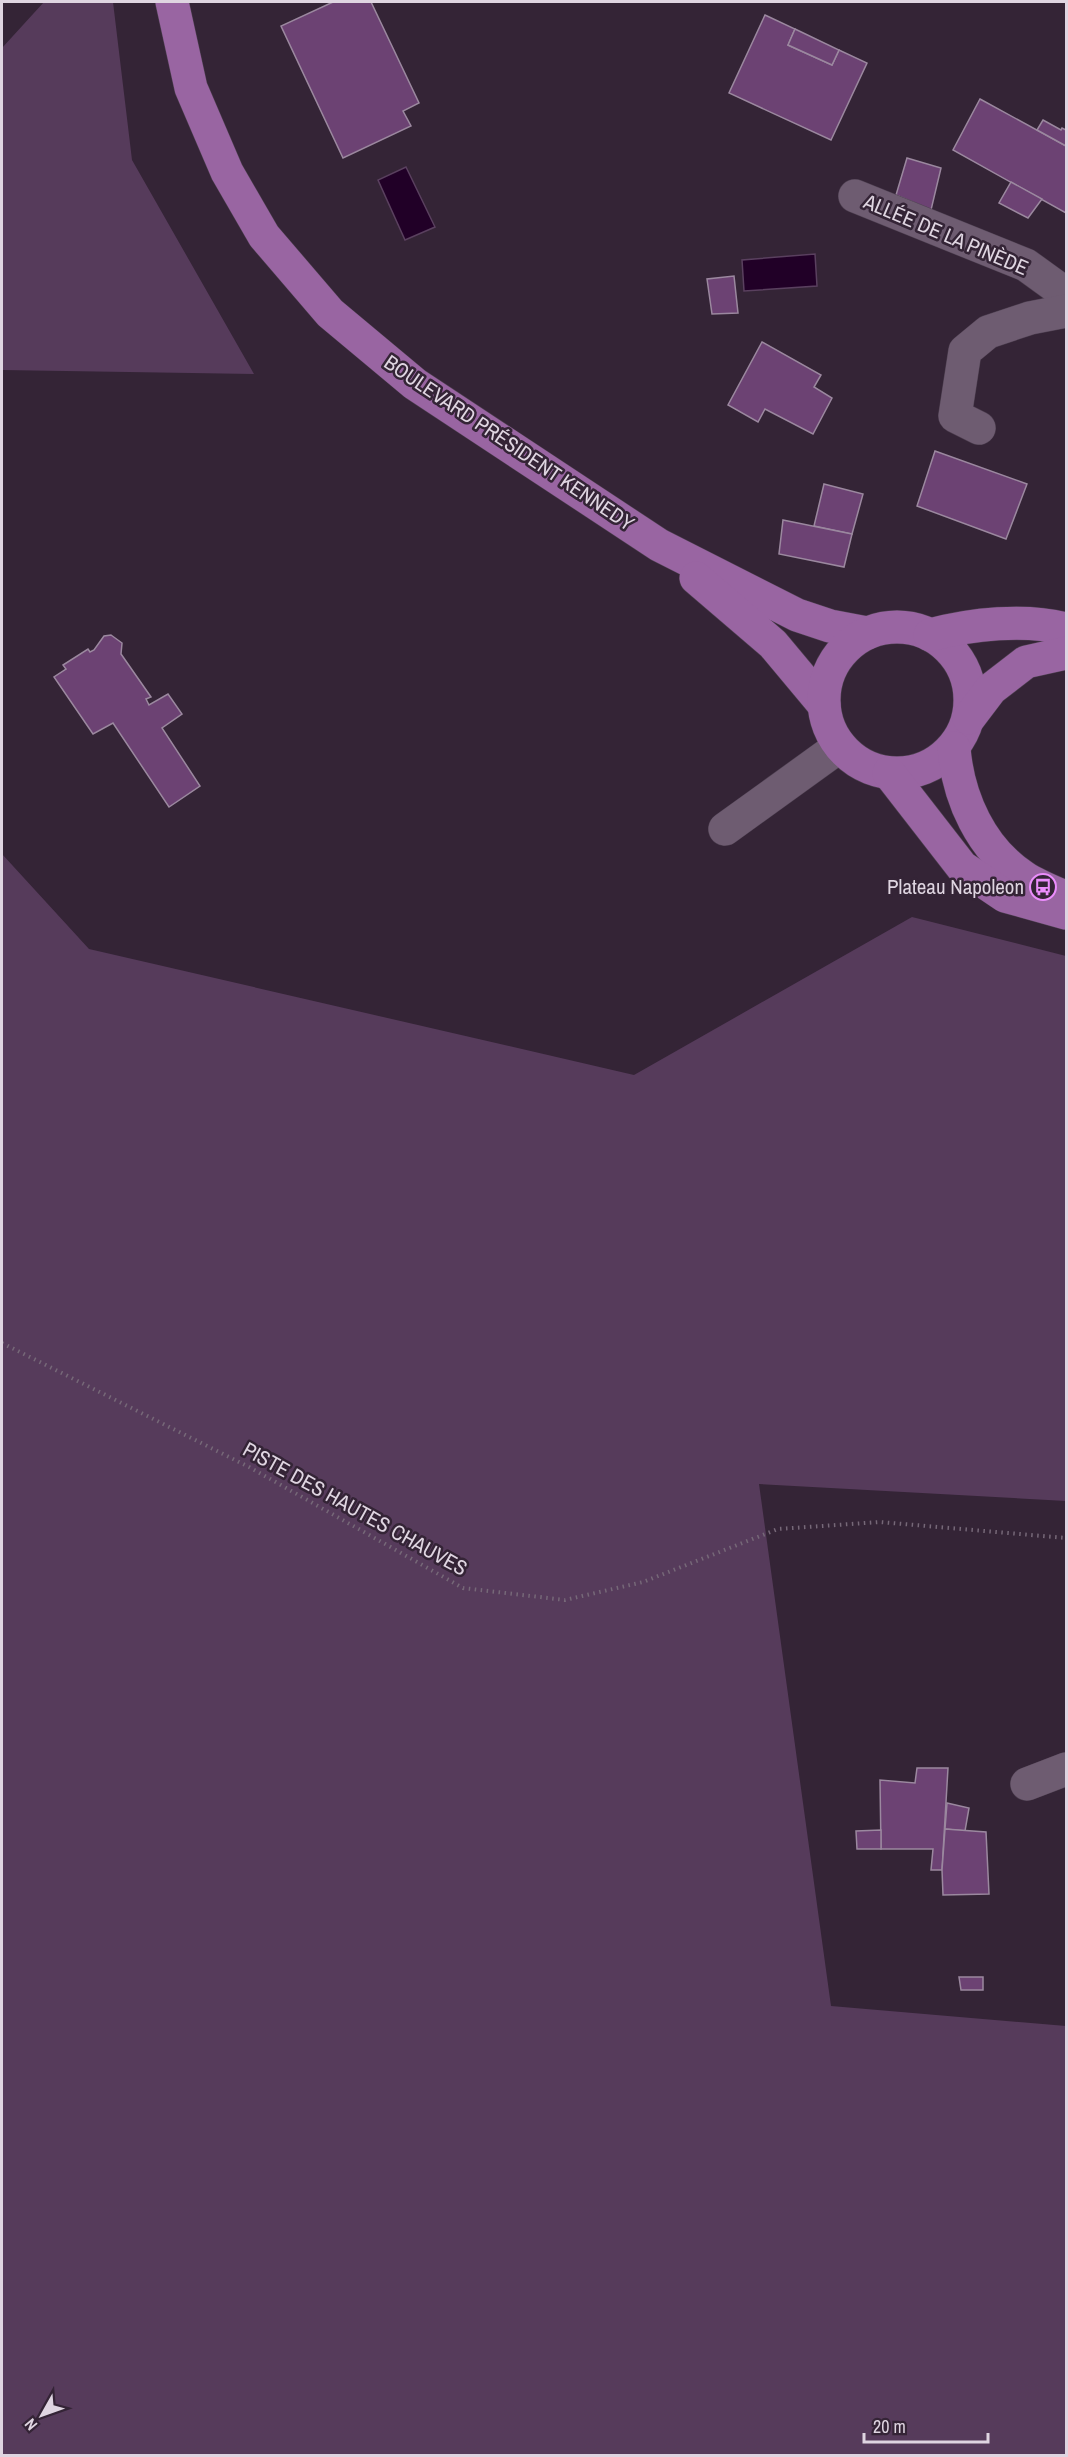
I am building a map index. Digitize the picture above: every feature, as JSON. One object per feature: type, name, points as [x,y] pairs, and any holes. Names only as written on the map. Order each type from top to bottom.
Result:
[{"type":"main road","name":"BOULEVARD PRÉSIDENT KENNEDY","points":[[172,2],[190,88],[227,172],[264,236],[330,313],[415,384],[658,545],[797,615],[830,626],[867,633]]},
{"type":"main road","name":"BOULEVARD PRÉSIDENT KENNEDY","points":[[658,545],[773,644],[824,705]]},
{"type":"main road","points":[[930,634],[964,626],[1050,624],[1066,629]]},
{"type":"main road","points":[[888,628],[909,628],[930,634],[946,645],[959,661],[967,678],[971,698],[969,718],[963,734],[954,748],[935,763],[913,772],[889,773],[870,768],[853,759],[840,746],[829,726],[824,705],[826,682],[835,662],[849,645],[867,633],[888,628]]},
{"type":"main road","points":[[969,718],[990,689],[1026,662],[1066,653]]},
{"type":"main road","points":[[954,748],[955,767],[965,805],[990,847],[1023,876],[1066,898]]},
{"type":"main road","points":[[889,773],[962,867],[1005,896],[1066,913]]},
{"type":"lane","name":"ALLÉE DE LA PINÈDE","points":[[855,196],[1026,265],[1066,294]]},
{"type":"lane","points":[[979,428],[955,416],[965,351],[988,332],[1030,318],[1066,311]]},
{"type":"lane","points":[[725,829],[840,746]]},
{"type":"lane","points":[[1027,1784],[1066,1769]]},
{"type":"path","name":"PISTE DES HAUTES CHAUVES","points":[[2,1343],[249,1467],[464,1588],[565,1600],[643,1582],[778,1530],[880,1522],[1066,1538]]},
{"type":"shaded area","points":[[44,2],[113,2],[132,160],[254,374],[2,370],[2,48]]},
{"type":"shaded area","points":[[406,167],[435,227],[405,240],[378,180]]},
{"type":"shaded area","points":[[815,254],[817,286],[744,291],[742,260]]},
{"type":"shaded area","points":[[2,854],[89,949],[634,1075],[912,917],[1066,956],[1066,1501],[759,1484],[831,2006],[1066,2026],[1066,2455],[2,2455]]},
{"type":"building","points":[[333,2],[371,2],[419,103],[403,111],[411,126],[343,158],[281,26]]},
{"type":"building","points":[[765,15],[795,29],[788,45],[832,65],[839,50],[867,63],[831,140],[729,93]]},
{"type":"building","points":[[795,29],[839,50],[832,65],[788,45]]},
{"type":"building","points":[[980,99],[1066,146],[1066,213],[953,150]]},
{"type":"building","points":[[1043,120],[1061,130],[1062,128],[1066,130],[1066,146],[1037,130]]},
{"type":"building","points":[[907,158],[941,168],[931,210],[896,195]]},
{"type":"building","points":[[1011,182],[1042,199],[1028,218],[999,203]]},
{"type":"building","points":[[734,276],[738,313],[712,314],[707,279]]},
{"type":"building","points":[[762,342],[821,375],[814,387],[832,398],[813,434],[765,409],[758,422],[728,405]]},
{"type":"building","points":[[935,451],[1027,484],[1006,539],[917,506]]},
{"type":"building","points":[[824,484],[863,494],[852,534],[814,526]]},
{"type":"building","points":[[783,520],[852,534],[844,567],[779,554]]},
{"type":"building","points":[[111,635],[122,643],[121,654],[151,697],[146,699],[149,705],[168,694],[182,714],[162,728],[200,786],[169,807],[113,723],[93,734],[54,677],[66,669],[63,665],[88,649],[90,652],[94,650],[104,636]]},
{"type":"building","points":[[917,1768],[948,1768],[942,1870],[931,1870],[933,1849],[881,1849],[880,1780],[915,1783]]},
{"type":"building","points":[[947,1803],[969,1808],[965,1831],[945,1829]]},
{"type":"building","points":[[945,1829],[986,1832],[989,1894],[943,1895]]},
{"type":"building","points":[[881,1830],[881,1849],[857,1849],[856,1831]]},
{"type":"building","points":[[959,1977],[983,1977],[983,1990],[961,1990]]},
{"type":"place","name":"Plateau Napoleon","points":[[1043,887]]}]
